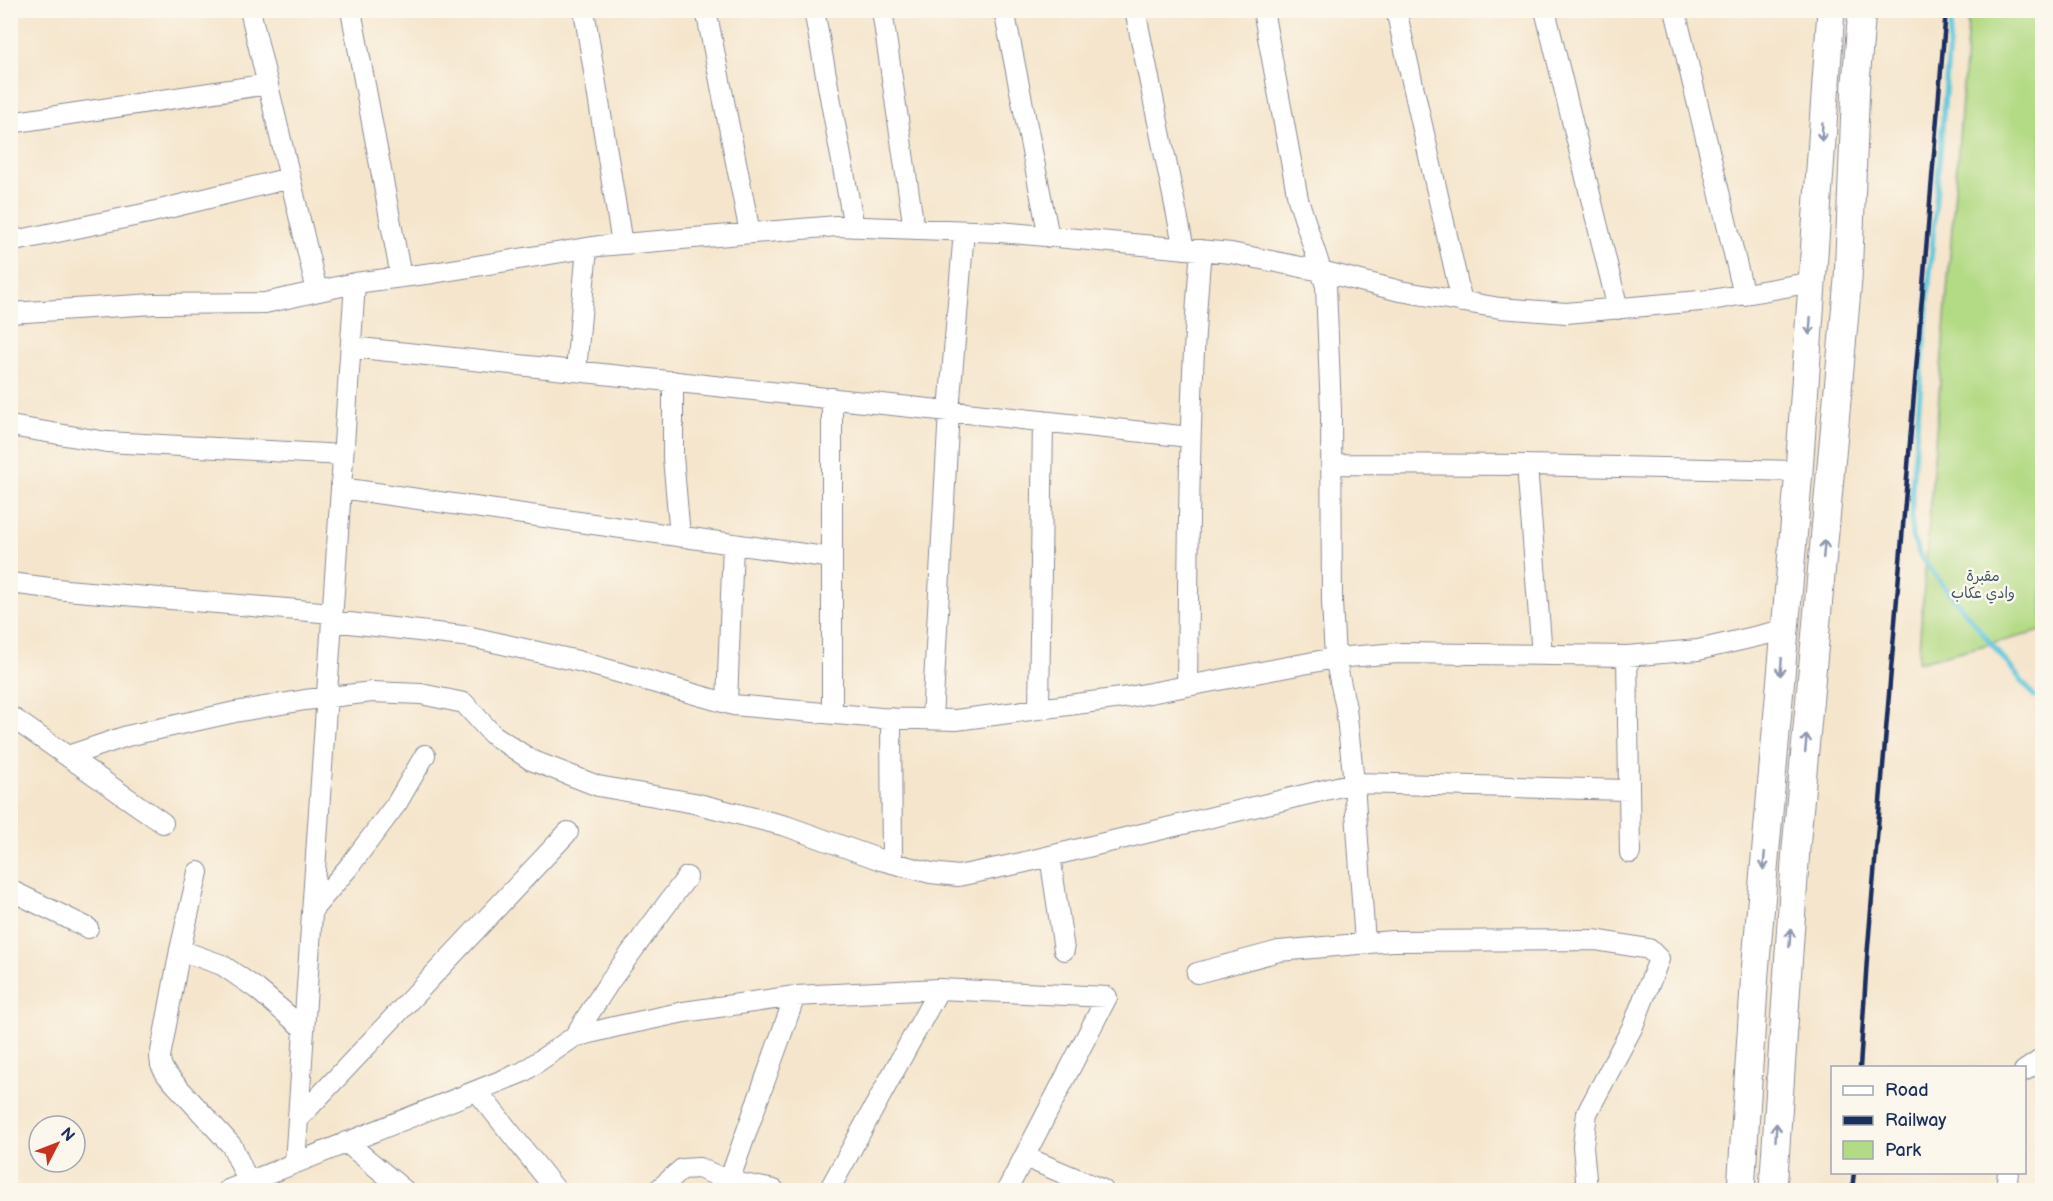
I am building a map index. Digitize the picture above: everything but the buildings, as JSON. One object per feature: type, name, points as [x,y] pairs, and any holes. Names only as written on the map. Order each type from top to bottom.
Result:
[{"type":"main road","points":[[1741,1191],[1755,972],[1799,471],[1831,10]]},
{"type":"main road","points":[[1773,1191],[1796,848],[1848,280],[1856,82],[1862,10]]},
{"type":"main road","points":[[1826,83],[1856,82]]},
{"type":"street","points":[[250,10],[317,291]]},
{"type":"street","points":[[351,10],[401,277]]},
{"type":"street","points":[[584,10],[622,244]]},
{"type":"street","points":[[706,10],[750,233]]},
{"type":"street","points":[[814,10],[854,227]]},
{"type":"street","points":[[882,10],[914,229]]},
{"type":"street","points":[[1004,10],[1049,237]]},
{"type":"street","points":[[1135,10],[1193,249],[1196,312],[1190,437],[1187,686]]},
{"type":"street","points":[[1263,10],[1298,199],[1326,286],[1335,658],[1346,708],[1354,783],[1365,943]]},
{"type":"street","points":[[1396,10],[1462,302]]},
{"type":"street","points":[[1545,10],[1618,309]]},
{"type":"street","points":[[1675,10],[1744,295]]},
{"type":"street","points":[[10,123],[268,84]]},
{"type":"street","points":[[10,242],[148,213],[290,178]]},
{"type":"street","points":[[10,313],[153,304],[265,303],[355,283],[587,248],[750,233],[854,227],[964,231],[1231,253],[1321,271],[1400,291],[1500,308],[1566,313],[1711,300],[1813,282]]},
{"type":"street","points":[[932,719],[949,411],[964,231]]},
{"type":"street","points":[[576,371],[587,248]]},
{"type":"street","points":[[295,1163],[355,283]]},
{"type":"street","points":[[351,347],[1190,437]]},
{"type":"street","points":[[673,381],[673,457],[680,536]]},
{"type":"street","points":[[832,398],[832,714]]},
{"type":"street","points":[[1039,709],[1043,421]]},
{"type":"street","points":[[10,426],[107,442],[343,455]]},
{"type":"street","points":[[1332,464],[1527,465],[1799,471]]},
{"type":"street","points":[[1527,465],[1542,655]]},
{"type":"street","points":[[341,488],[832,558]]},
{"type":"street","points":[[727,704],[733,544]]},
{"type":"street","points":[[10,583],[332,617],[471,637],[578,662],[727,704],[832,714],[956,720],[1129,697],[1335,658],[1398,654],[1627,656],[1698,650],[1784,630]]},
{"type":"street","points":[[1627,656],[1630,853]]},
{"type":"street","points":[[68,756],[127,736],[235,712],[372,692],[421,694],[464,703],[492,734],[531,760],[598,786],[694,803],[786,826],[892,863],[932,873],[958,876],[1354,783],[1629,790]]},
{"type":"street","points":[[10,716],[163,823]]},
{"type":"street","points":[[891,718],[892,863]]},
{"type":"street","points":[[312,910],[348,868],[397,803],[426,755]]},
{"type":"street","points":[[298,1119],[568,832]]},
{"type":"street","points":[[1050,856],[1064,950]]},
{"type":"street","points":[[198,872],[180,950],[160,1057],[161,1065],[166,1074],[232,1146],[249,1186]]},
{"type":"street","points":[[228,1191],[249,1186],[295,1163],[523,1072],[574,1036],[610,981],[687,877]]},
{"type":"street","points":[[10,890],[88,928]]},
{"type":"street","points":[[1197,974],[1280,951],[1392,941],[1595,940],[1649,949],[1659,959],[1637,1016],[1587,1113],[1583,1146],[1587,1191]]},
{"type":"street","points":[[180,950],[222,965],[257,988],[304,1029]]},
{"type":"street","points":[[574,1036],[684,1012],[795,996],[939,989],[1107,997],[1007,1191]]},
{"type":"street","points":[[829,1191],[939,989]]},
{"type":"street","points":[[729,1181],[795,996]]},
{"type":"street","points":[[2026,1070],[2043,1059]]},
{"type":"street","points":[[477,1090],[556,1191]]},
{"type":"street","points":[[346,1142],[404,1191]]},
{"type":"street","points":[[1024,1157],[1103,1191]]},
{"type":"street","points":[[658,1191],[682,1169],[699,1168],[729,1181],[774,1191]]},
{"type":"street","points":[[2006,1191],[2008,1174]]},
{"type":"green space","name":"مقبرة وادي عكاب","points":[[1969,11],[2042,11],[2042,631],[1918,662]]},
{"type":"waterway","points":[[1952,10],[1912,488],[1912,537],[1922,559],[2034,696]]},
{"type":"railway","points":[[1860,1066],[1867,958],[1946,10]]},
{"type":"railway","points":[[1852,1190],[1854,1174]]}]
